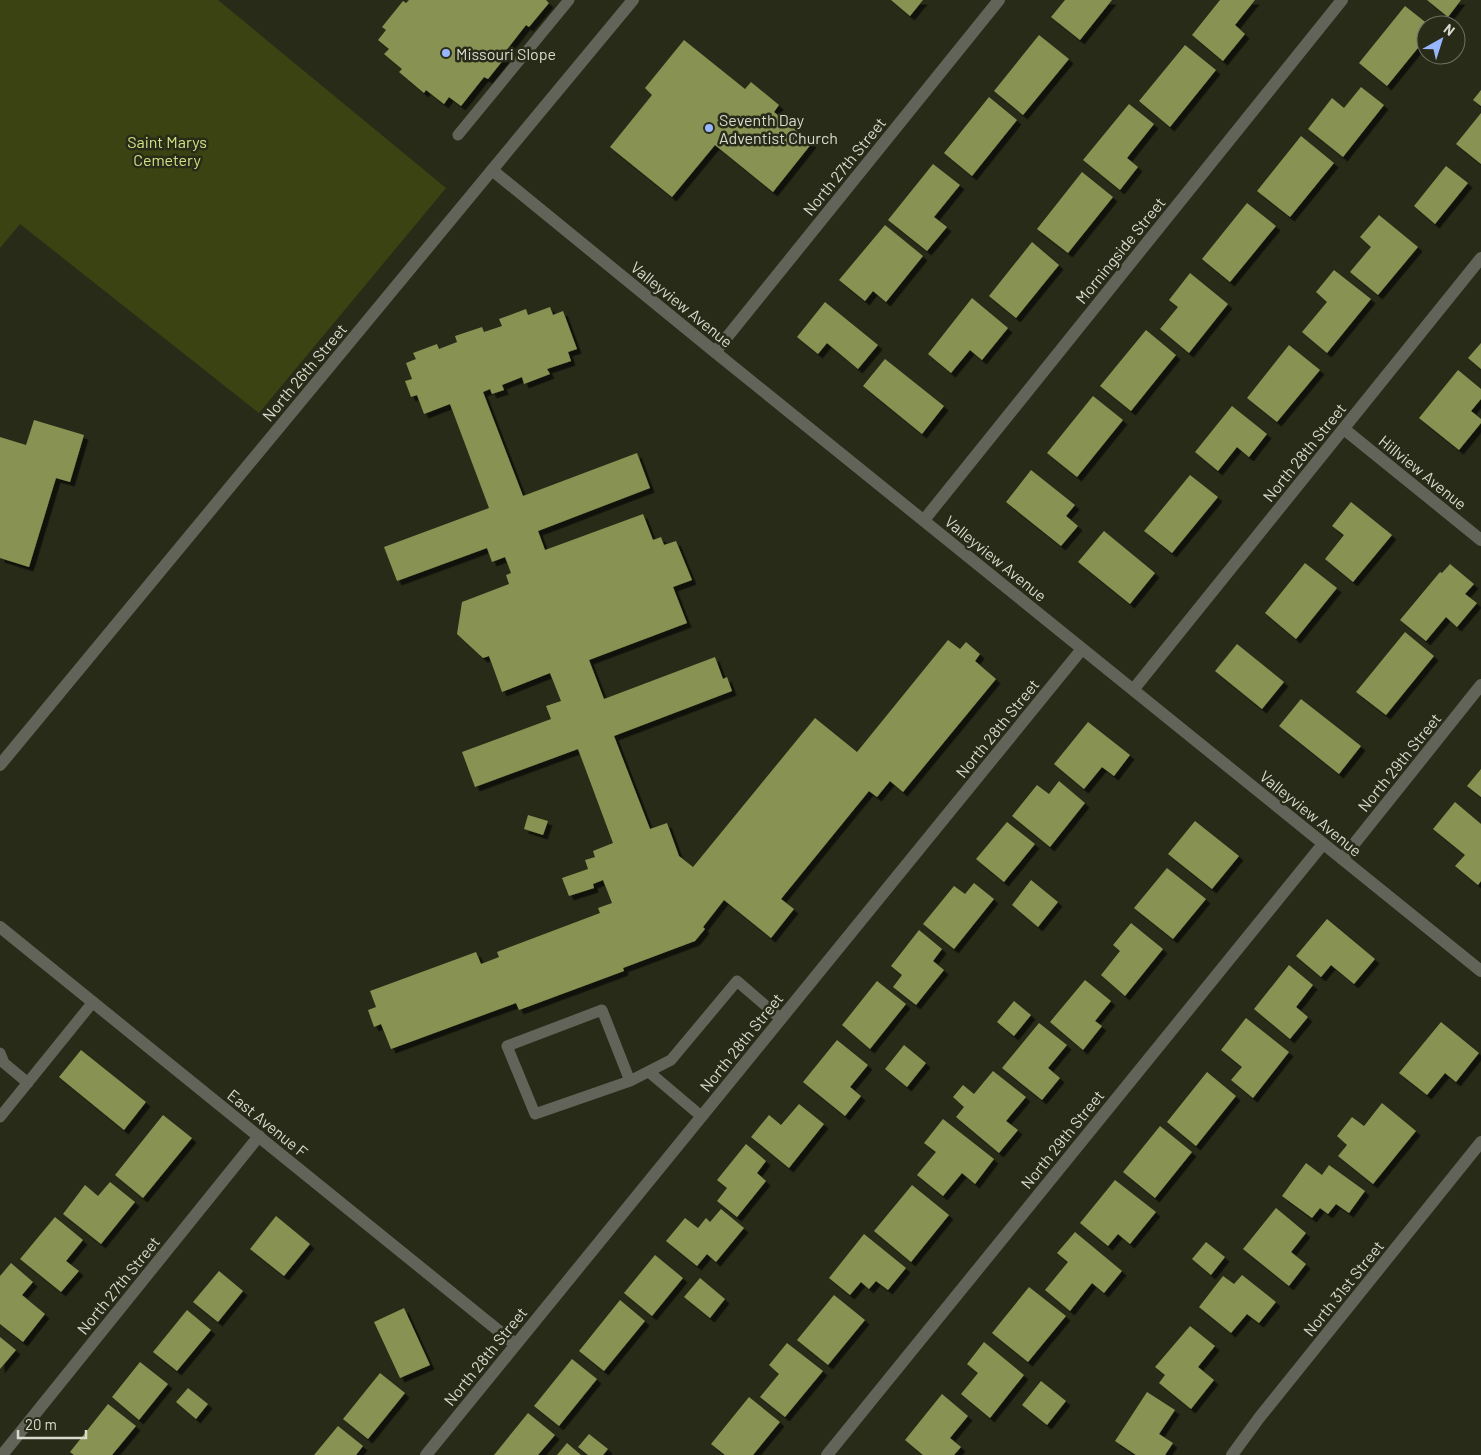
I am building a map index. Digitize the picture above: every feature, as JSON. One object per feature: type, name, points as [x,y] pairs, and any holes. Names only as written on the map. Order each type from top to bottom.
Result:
[{"type":"street","name":"North 26th Street","points":[[0,766],[633,0]]},
{"type":"street","name":"North 27th Street","points":[[715,352],[999,0]]},
{"type":"street","name":"Morningside Street","points":[[924,520],[1342,0]]},
{"type":"street","name":"Valleyview Avenue","points":[[492,170],[1481,971]]},
{"type":"street","name":"North 28th Street","points":[[1132,690],[1481,258]]},
{"type":"street","name":"Hillview Avenue","points":[[1344,429],[1481,540]]},
{"type":"street","name":"North 28th Street","points":[[426,1455],[1082,649]]},
{"type":"street","name":"North 29th Street","points":[[1342,859],[1481,685]]},
{"type":"street","name":"North 29th Street","points":[[827,1455],[1323,844]]},
{"type":"street","name":"East Avenue F","points":[[0,927],[515,1344]]},
{"type":"street","name":"North 27th Street","points":[[2,1455],[260,1136]]},
{"type":"street","name":"North 31st Street","points":[[1232,1455],[1259,1418],[1481,1142]]},
{"type":"lane","points":[[458,135],[569,0]]},
{"type":"lane","points":[[630,1081],[602,1010],[507,1046],[535,1114],[630,1081],[672,1060],[737,981],[781,1019]]},
{"type":"lane","points":[[0,1117],[93,1002]]},
{"type":"lane","points":[[0,1053],[4,1063],[28,1083]]},
{"type":"lane","points":[[649,1072],[701,1116]]},
{"type":"green space","name":"Saint Marys Cemetery","points":[[0,0],[218,0],[446,188],[259,413],[20,224],[0,248]]},
{"type":"building","name":"Missouri Slope","points":[[409,0],[546,0],[549,3],[529,27],[526,25],[505,52],[508,54],[488,79],[484,77],[461,106],[449,97],[444,104],[426,90],[424,93],[399,72],[402,69],[384,54],[389,49],[378,40],[386,30],[382,27],[403,1],[406,3]]},
{"type":"building","points":[[891,0],[923,0],[910,16]]},
{"type":"building","points":[[1065,0],[1112,0],[1080,40],[1051,17]]},
{"type":"building","points":[[1220,0],[1255,0],[1235,25],[1245,34],[1223,61],[1192,35]]},
{"type":"building","points":[[1427,0],[1461,0],[1450,15],[1446,15]]},
{"type":"building","points":[[1405,6],[1416,15],[1416,50],[1387,86],[1359,63]]},
{"type":"building","points":[[1039,35],[1069,59],[1023,115],[994,91]]},
{"type":"building","name":"Seventh Day Adventist Church","points":[[684,40],[745,89],[751,82],[779,105],[774,112],[812,143],[773,192],[715,145],[672,197],[610,147],[652,95],[645,88]]},
{"type":"building","points":[[1185,45],[1216,70],[1170,127],[1139,101]]},
{"type":"building","points":[[1361,87],[1384,105],[1343,157],[1308,129],[1332,98],[1344,108]]},
{"type":"building","points":[[1481,90],[1481,106],[1473,100]]},
{"type":"building","points":[[989,97],[1017,120],[972,176],[944,153]]},
{"type":"building","points":[[1129,104],[1154,124],[1127,158],[1138,167],[1120,190],[1083,160]]},
{"type":"building","points":[[1481,113],[1481,164],[1456,144]]},
{"type":"building","points":[[1301,136],[1334,163],[1290,217],[1257,191]]},
{"type":"building","points":[[933,164],[960,185],[934,217],[947,227],[927,251],[888,220]]},
{"type":"building","points":[[1446,166],[1468,183],[1435,224],[1414,206]]},
{"type":"building","points":[[1082,172],[1113,197],[1068,253],[1037,229]]},
{"type":"building","points":[[1247,203],[1276,226],[1230,282],[1202,259]]},
{"type":"building","points":[[1379,215],[1418,247],[1378,295],[1350,272],[1371,247],[1360,237]]},
{"type":"building","points":[[885,225],[923,256],[886,302],[873,291],[865,301],[839,280]]},
{"type":"building","points":[[1032,242],[1059,265],[1016,318],[989,296]]},
{"type":"building","points":[[1334,270],[1371,299],[1327,353],[1302,332],[1327,302],[1316,292]]},
{"type":"building","points":[[1190,273],[1228,304],[1189,353],[1160,329],[1178,307],[1169,300]]},
{"type":"building","points":[[972,298],[1008,328],[982,360],[970,350],[951,373],[928,354]]},
{"type":"building","points":[[825,302],[878,345],[858,369],[827,343],[818,354],[797,337]]},
{"type":"building","points":[[550,307],[553,315],[563,311],[577,349],[568,352],[571,361],[547,369],[550,374],[524,384],[522,377],[502,385],[504,390],[492,394],[490,389],[483,392],[523,496],[637,453],[650,488],[538,531],[545,550],[643,514],[653,540],[661,537],[664,545],[676,541],[692,580],[673,587],[687,623],[589,660],[604,699],[715,657],[723,679],[727,677],[732,691],[614,736],[650,829],[667,823],[679,856],[693,867],[815,718],[857,752],[948,640],[960,649],[966,642],[980,654],[975,661],[996,679],[903,792],[890,781],[877,797],[869,791],[781,899],[794,909],[771,938],[724,900],[703,927],[705,929],[695,941],[623,968],[624,971],[519,1010],[516,1003],[391,1049],[381,1024],[374,1027],[368,1010],[376,1007],[370,991],[476,952],[481,964],[499,957],[497,952],[600,913],[598,908],[612,903],[603,880],[593,884],[594,888],[569,896],[562,878],[588,869],[585,860],[595,857],[593,851],[613,843],[578,749],[475,787],[462,752],[551,719],[546,706],[561,701],[550,673],[502,692],[489,656],[483,658],[457,634],[462,602],[509,584],[506,575],[511,573],[505,557],[492,562],[487,548],[397,581],[384,547],[489,508],[450,404],[424,414],[417,395],[411,397],[405,381],[412,379],[406,363],[416,359],[413,353],[437,344],[439,349],[457,342],[455,336],[482,327],[484,332],[502,326],[499,319],[526,309],[528,315]]},
{"type":"building","points":[[1146,330],[1176,355],[1131,411],[1100,386]]},
{"type":"building","points":[[1481,343],[1481,369],[1468,358]]},
{"type":"building","points":[[1289,345],[1320,370],[1277,422],[1247,398]]},
{"type":"building","points":[[885,359],[944,406],[922,434],[863,386]]},
{"type":"building","points":[[1458,370],[1481,389],[1481,399],[1471,411],[1481,419],[1481,423],[1459,450],[1419,418]]},
{"type":"building","points":[[1093,396],[1123,420],[1077,477],[1047,453]]},
{"type":"building","points":[[1232,406],[1267,434],[1249,457],[1237,447],[1218,471],[1195,452]]},
{"type":"building","points":[[34,420],[84,435],[70,482],[56,478],[29,567],[0,558],[0,437],[26,445]]},
{"type":"building","points":[[1031,470],[1075,505],[1066,516],[1078,526],[1061,546],[1006,502]]},
{"type":"building","points":[[1190,475],[1218,497],[1172,553],[1144,531]]},
{"type":"building","points":[[1351,502],[1392,535],[1353,582],[1325,559],[1344,535],[1332,526]]},
{"type":"building","points":[[1104,531],[1155,573],[1130,604],[1078,562]]},
{"type":"building","points":[[1305,563],[1337,588],[1296,639],[1265,613]]},
{"type":"building","points":[[1450,564],[1474,584],[1465,594],[1477,603],[1457,627],[1446,617],[1426,641],[1400,620],[1440,572],[1442,573]]},
{"type":"building","points":[[1405,632],[1434,656],[1386,715],[1356,692]]},
{"type":"building","points":[[1237,644],[1284,682],[1262,709],[1215,671]]},
{"type":"building","points":[[1301,699],[1361,746],[1339,774],[1279,726]]},
{"type":"building","points":[[1088,722],[1130,755],[1114,776],[1102,767],[1084,789],[1054,764]]},
{"type":"building","points":[[1481,769],[1481,797],[1467,786]]},
{"type":"building","points":[[1059,781],[1085,803],[1050,847],[1012,816],[1037,785],[1049,794]]},
{"type":"building","points":[[1455,802],[1481,824],[1481,881],[1478,885],[1455,866],[1465,855],[1433,829]]},
{"type":"building","points":[[528,815],[548,821],[543,835],[524,829]]},
{"type":"building","points":[[1195,821],[1239,856],[1212,889],[1168,854]]},
{"type":"building","points":[[1007,822],[1035,844],[1004,882],[976,859]]},
{"type":"building","points":[[1167,868],[1206,899],[1173,939],[1134,908]]},
{"type":"building","points":[[1031,880],[1058,902],[1038,927],[1012,905]]},
{"type":"building","points":[[974,883],[994,899],[954,949],[923,924],[954,886],[965,894]]},
{"type":"building","points":[[1327,919],[1375,959],[1354,984],[1331,965],[1321,977],[1296,956]]},
{"type":"building","points":[[1131,923],[1163,949],[1125,996],[1101,975],[1120,951],[1113,945]]},
{"type":"building","points":[[919,930],[942,949],[933,961],[944,970],[916,1005],[893,987],[902,975],[891,966]]},
{"type":"building","points":[[1289,965],[1313,985],[1296,1007],[1308,1017],[1290,1039],[1254,1009]]},
{"type":"building","points":[[1085,980],[1111,1001],[1095,1021],[1102,1026],[1083,1050],[1050,1022]]},
{"type":"building","points":[[877,981],[906,1004],[870,1049],[842,1025]]},
{"type":"building","points":[[1014,1001],[1031,1015],[1014,1036],[997,1022]]},
{"type":"building","points":[[1246,1018],[1289,1052],[1253,1098],[1231,1080],[1242,1067],[1221,1050]]},
{"type":"building","points":[[1441,1022],[1479,1053],[1456,1082],[1445,1073],[1427,1095],[1399,1073]]},
{"type":"building","points":[[1039,1023],[1067,1045],[1048,1068],[1060,1078],[1042,1100],[1002,1068]]},
{"type":"building","points":[[837,1040],[868,1065],[850,1087],[861,1096],[845,1116],[803,1082]]},
{"type":"building","points":[[904,1045],[926,1063],[907,1087],[885,1069]]},
{"type":"building","points":[[81,1050],[146,1102],[124,1130],[59,1077]]},
{"type":"building","points":[[993,1071],[1026,1097],[1006,1121],[1018,1130],[999,1153],[956,1117],[964,1107],[953,1097],[963,1085],[974,1094]]},
{"type":"building","points":[[1207,1072],[1236,1096],[1196,1146],[1167,1122]]},
{"type":"building","points":[[1382,1103],[1416,1131],[1373,1184],[1338,1156],[1347,1145],[1337,1136],[1352,1117],[1364,1126]]},
{"type":"building","points":[[799,1104],[824,1124],[789,1168],[751,1137],[769,1115],[781,1125]]},
{"type":"building","points":[[163,1115],[192,1138],[143,1198],[115,1175]]},
{"type":"building","points":[[943,1119],[994,1159],[975,1184],[962,1173],[943,1196],[917,1175],[936,1152],[924,1143]]},
{"type":"building","points":[[1160,1126],[1192,1152],[1155,1198],[1123,1172]]},
{"type":"building","points":[[746,1144],[766,1161],[757,1173],[766,1181],[737,1217],[717,1201],[727,1188],[717,1180]]},
{"type":"building","points":[[1306,1163],[1322,1175],[1329,1165],[1365,1191],[1349,1213],[1336,1204],[1328,1214],[1320,1208],[1312,1218],[1282,1196]]},
{"type":"building","points":[[1115,1180],[1156,1212],[1130,1244],[1118,1234],[1108,1246],[1080,1223]]},
{"type":"building","points":[[110,1182],[135,1202],[101,1244],[63,1214],[85,1185],[98,1196]]},
{"type":"building","points":[[912,1185],[949,1215],[911,1262],[874,1231]]},
{"type":"building","points":[[1276,1208],[1306,1233],[1291,1252],[1306,1264],[1289,1286],[1243,1249]]},
{"type":"building","points":[[721,1209],[744,1228],[716,1262],[707,1254],[697,1266],[666,1241],[685,1218],[698,1228],[706,1218],[710,1222]]},
{"type":"building","points":[[276,1216],[310,1244],[284,1276],[250,1249]]},
{"type":"building","points":[[55,1217],[83,1240],[66,1261],[79,1271],[61,1292],[20,1259]]},
{"type":"building","points":[[1075,1232],[1122,1271],[1104,1293],[1092,1283],[1070,1311],[1045,1290],[1068,1262],[1057,1253]]},
{"type":"building","points":[[864,1234],[906,1268],[888,1290],[876,1281],[869,1289],[861,1282],[850,1295],[829,1278]]},
{"type":"building","points":[[1206,1242],[1225,1257],[1211,1275],[1192,1259]]},
{"type":"building","points":[[655,1255],[683,1278],[652,1316],[624,1293]]},
{"type":"building","points":[[11,1263],[33,1282],[22,1295],[45,1314],[23,1342],[0,1324],[0,1276]]},
{"type":"building","points":[[219,1271],[243,1291],[218,1322],[193,1302]]},
{"type":"building","points":[[1242,1275],[1276,1302],[1259,1323],[1247,1314],[1231,1333],[1199,1307],[1223,1276],[1234,1284]]},
{"type":"building","points":[[700,1278],[725,1299],[710,1318],[684,1297]]},
{"type":"building","points":[[1029,1287],[1066,1316],[1028,1362],[992,1333]]},
{"type":"building","points":[[834,1295],[865,1320],[828,1365],[797,1340]]},
{"type":"building","points":[[620,1300],[645,1321],[604,1371],[579,1351]]},
{"type":"building","points":[[404,1308],[430,1365],[400,1378],[374,1322]]},
{"type":"building","points":[[187,1310],[211,1330],[177,1371],[153,1352]]},
{"type":"building","points":[[1190,1326],[1215,1346],[1198,1367],[1214,1380],[1191,1409],[1159,1383],[1165,1375],[1155,1367]]},
{"type":"building","points":[[0,1337],[16,1350],[0,1369]]},
{"type":"building","points":[[984,1342],[1024,1375],[990,1418],[961,1394],[978,1373],[967,1364]]},
{"type":"building","points":[[787,1343],[823,1371],[785,1417],[760,1397],[779,1374],[769,1365]]},
{"type":"building","points":[[572,1359],[597,1379],[559,1426],[534,1406]]},
{"type":"building","points":[[140,1362],[168,1384],[139,1420],[112,1397]]},
{"type":"building","points":[[380,1373],[405,1393],[368,1439],[343,1419]]},
{"type":"building","points":[[1041,1381],[1066,1401],[1047,1425],[1022,1405]]},
{"type":"building","points":[[188,1388],[208,1404],[196,1419],[176,1402]]},
{"type":"building","points":[[1147,1392],[1175,1410],[1159,1434],[1173,1443],[1165,1455],[1136,1455],[1115,1441]]},
{"type":"building","points":[[942,1394],[968,1416],[950,1438],[961,1447],[954,1455],[923,1455],[905,1440]]},
{"type":"building","points":[[749,1397],[780,1422],[753,1455],[725,1455],[711,1444]]},
{"type":"building","points":[[108,1404],[136,1426],[112,1455],[74,1455],[70,1452]]},
{"type":"building","points":[[528,1413],[555,1435],[538,1455],[494,1455]]},
{"type":"building","points":[[338,1426],[363,1446],[356,1455],[314,1455]]},
{"type":"building","points":[[589,1434],[608,1449],[603,1455],[588,1455],[578,1447]]},
{"type":"building","points":[[567,1443],[581,1455],[557,1455]]},
{"type":"place","name":"Missouri Slope","points":[[446,53]]},
{"type":"place","name":"Seventh Day Adventist Church","points":[[709,128]]}]
